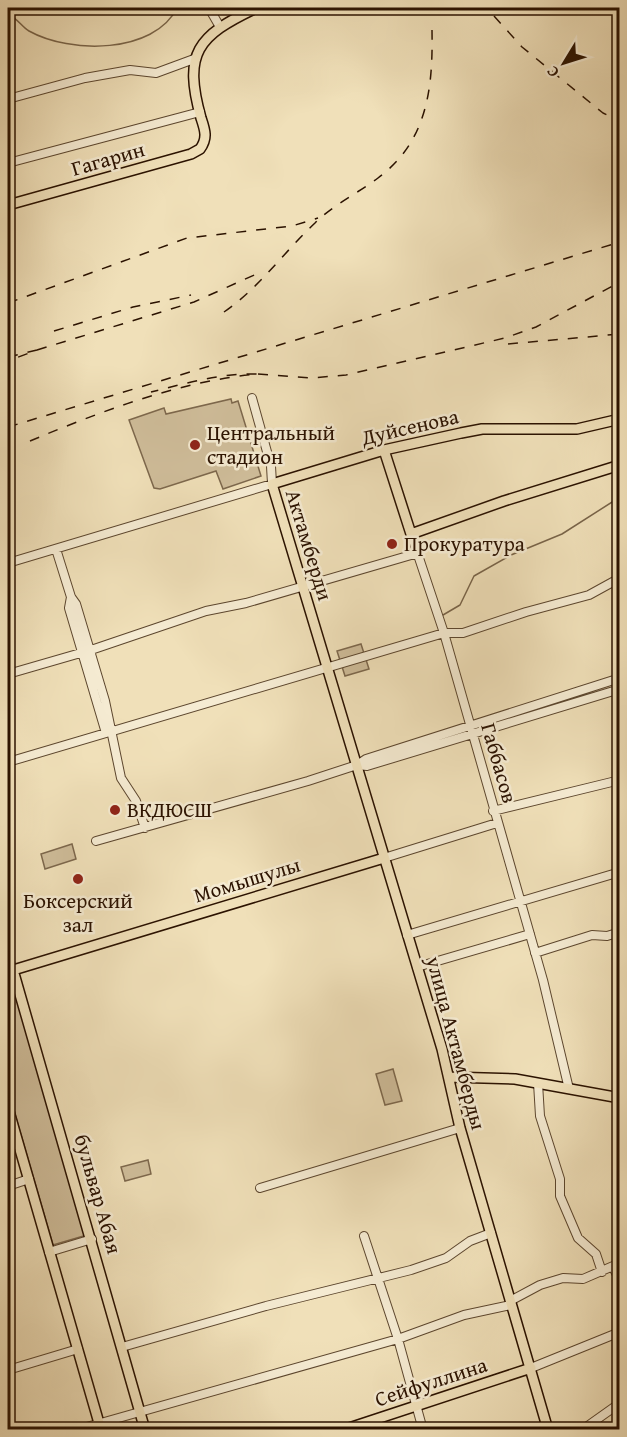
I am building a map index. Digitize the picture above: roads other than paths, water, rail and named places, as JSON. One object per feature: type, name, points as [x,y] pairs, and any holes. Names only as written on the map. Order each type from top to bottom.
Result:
[{"type":"main road","points":[[200,112],[193,86],[194,59],[201,46],[220,27],[256,8]]},
{"type":"main road","name":"Гагарин","points":[[8,205],[191,154],[204,144],[206,132],[200,112]]},
{"type":"main road","name":"Дуйсенова","points":[[272,484],[384,450],[482,429],[577,429],[620,419]]},
{"type":"main road","name":"Габбасов","points":[[384,450],[411,534]]},
{"type":"main road","points":[[411,534],[504,501],[620,465]]},
{"type":"main road","name":"Актамберди","points":[[272,484],[327,667]]},
{"type":"main road","name":"улица Актамберды","points":[[327,667],[449,1077],[460,1128],[548,1430]]},
{"type":"main road","name":"Момышулы","points":[[11,971],[384,858]]},
{"type":"main road","name":"бульвар Абая","points":[[11,971],[92,1239],[145,1430]]},
{"type":"main road","points":[[449,1077],[515,1079],[620,1098]]},
{"type":"main road","points":[[8,1108],[100,1426]]},
{"type":"main road","name":"Сейфуллина","points":[[343,1430],[531,1368]]},
{"type":"street","points":[[209,8],[220,27]]},
{"type":"street","points":[[8,99],[75,81],[130,70],[156,73],[194,59]]},
{"type":"street","points":[[8,163],[200,112]]},
{"type":"street","name":"Актамберди","points":[[252,398],[271,466],[272,484]]},
{"type":"street","name":"Дуйсенова","points":[[8,563],[272,484]]},
{"type":"street","name":"Габбасов","points":[[411,534],[444,633],[493,811],[521,902],[555,1024],[569,1089]]},
{"type":"street","points":[[56,549],[71,597],[69,608],[86,651],[121,778],[136,801],[145,828]]},
{"type":"street","points":[[8,674],[206,611],[246,603],[418,553]]},
{"type":"street","points":[[8,762],[444,633],[464,633],[526,612],[589,595],[620,578]]},
{"type":"street","points":[[96,841],[357,765],[367,766],[620,678]]},
{"type":"street","points":[[470,730],[620,689]]},
{"type":"street","points":[[493,811],[620,780]]},
{"type":"street","name":"Момышулы","points":[[384,858],[497,822]]},
{"type":"street","points":[[407,935],[620,872]]},
{"type":"street","points":[[535,953],[592,935],[607,936],[620,932]]},
{"type":"street","points":[[417,967],[530,934]]},
{"type":"street","points":[[8,953],[11,971]]},
{"type":"street","points":[[538,1083],[540,1116],[560,1179],[561,1196],[578,1238],[596,1254],[602,1272]]},
{"type":"street","points":[[260,1188],[460,1128]]},
{"type":"street","points":[[8,1186],[29,1179]]},
{"type":"street","points":[[122,1347],[446,1258],[470,1242],[491,1233]]},
{"type":"street","points":[[364,1236],[398,1339],[423,1430]]},
{"type":"street","points":[[49,1252],[92,1239]]},
{"type":"street","points":[[75,1430],[100,1426],[140,1411],[398,1339],[464,1315],[511,1303],[540,1285],[563,1278],[583,1279],[616,1265],[620,1281]]},
{"type":"street","points":[[531,1368],[620,1332]]},
{"type":"street","points":[[8,1370],[78,1349]]},
{"type":"street","points":[[582,1430],[620,1403]]},
{"type":"waterway","points":[[8,14],[29,31],[46,39],[88,46],[131,42],[150,34],[166,23],[177,8]]},
{"type":"waterway","points":[[443,615],[460,605],[474,576],[511,555],[562,534],[620,497]]},
{"type":"railway","points":[[494,16],[522,47],[603,113],[620,121]]},
{"type":"railway","points":[[224,312],[249,292],[322,217],[378,178],[408,147],[424,112],[429,92],[432,30]]},
{"type":"railway","points":[[8,303],[187,238],[292,226],[318,218]]},
{"type":"railway","points":[[8,427],[620,242]]},
{"type":"railway","points":[[37,350],[194,302],[261,272]]},
{"type":"railway","points":[[258,374],[311,378],[346,375],[505,338],[536,327],[620,282]]},
{"type":"railway","points":[[54,331],[133,307],[191,295]]},
{"type":"railway","points":[[508,344],[620,334]]},
{"type":"railway","points":[[8,357],[37,350],[8,361]]},
{"type":"railway","points":[[30,441],[113,408],[171,390],[258,374],[217,377],[151,392]]},
{"type":"place","name":"Центральный стадион","points":[[195,445]]},
{"type":"place","name":"Прокуратура","points":[[392,544]]},
{"type":"place","name":"ВКДЮСШ","points":[[115,810]]},
{"type":"place","name":"Боксерский зал","points":[[78,879]]}]
